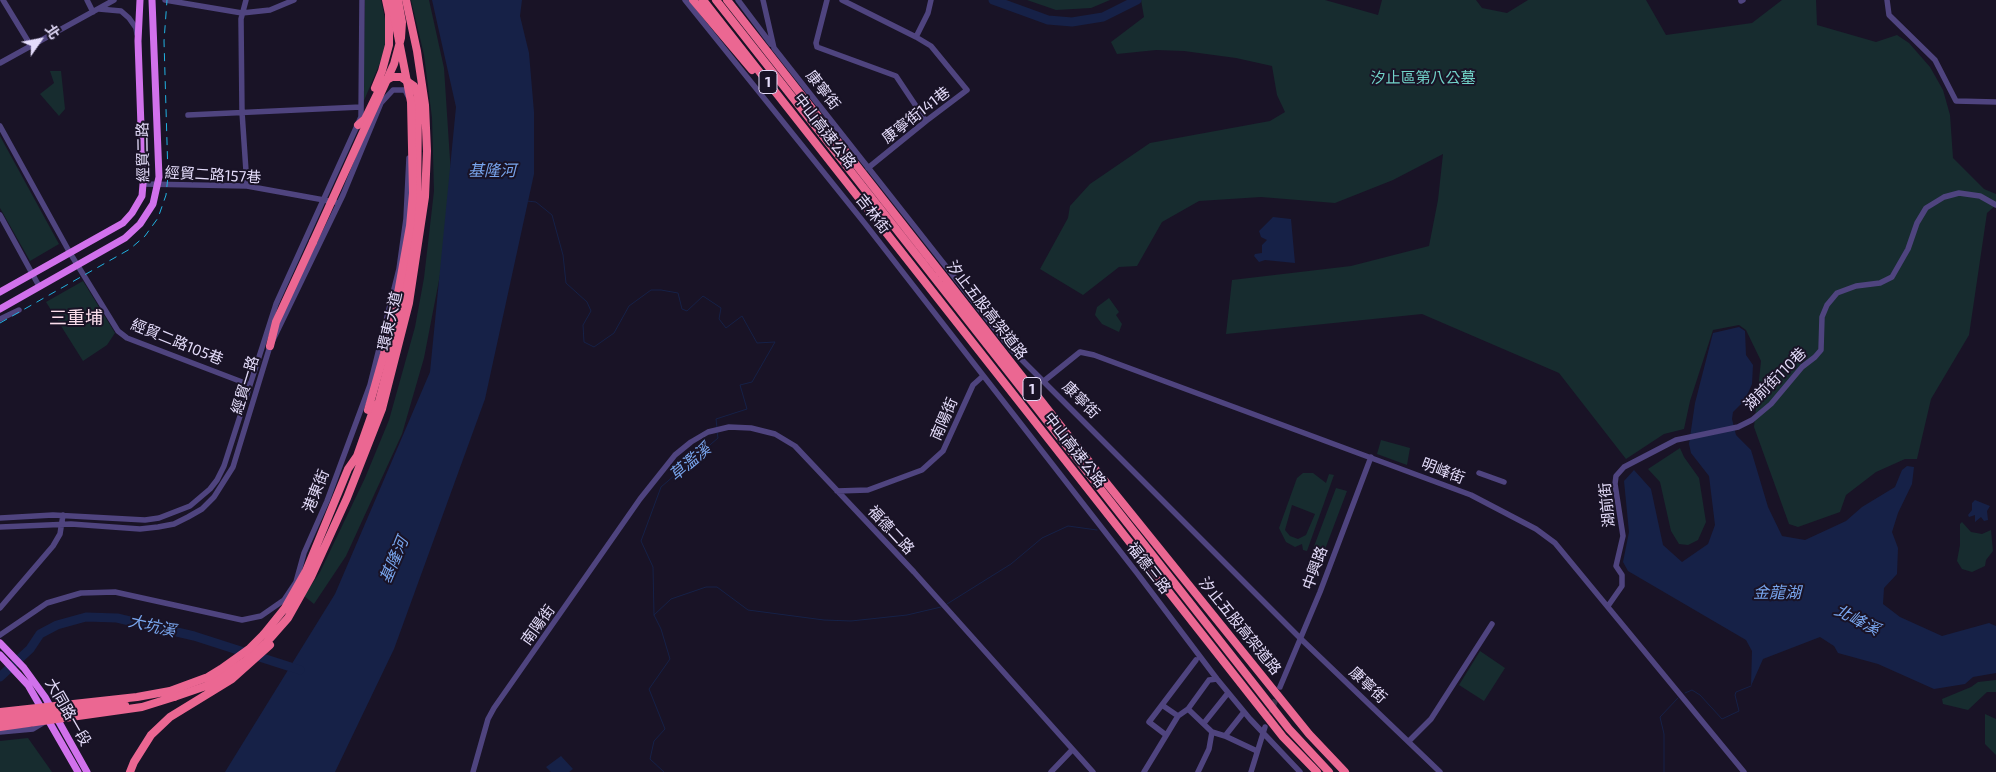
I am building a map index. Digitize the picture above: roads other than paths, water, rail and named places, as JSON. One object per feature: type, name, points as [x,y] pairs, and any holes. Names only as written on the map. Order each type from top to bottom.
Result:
[{"type":"highway","points":[[361,117],[382,71],[388,52],[390,30],[386,0]]},
{"type":"highway","name":"環東大道","points":[[348,469],[384,354],[410,226],[414,159],[411,102],[391,0]]},
{"type":"highway","points":[[270,346],[276,322],[394,64],[401,38],[402,22],[398,0]]},
{"type":"highway","name":"環東大道","points":[[174,696],[206,686],[233,669],[266,642],[288,618],[311,577],[372,438],[382,409],[401,339],[420,243],[427,151],[425,105],[417,51],[406,0]]},
{"type":"highway","name":"1","points":[[694,0],[833,164]]},
{"type":"highway","name":"中山高速公路","points":[[703,0],[1283,737],[1317,772]]},
{"type":"highway","name":"中山高速公路","points":[[716,0],[1289,729],[1329,772]]},
{"type":"highway","name":"汐止五股高架道路","points":[[727,0],[1071,439],[1309,734],[1345,772]]},
{"type":"highway","points":[[340,510],[343,497],[370,428],[393,347],[408,273],[418,194],[417,91],[410,82],[401,77],[392,78],[380,86],[365,119],[358,125]]},
{"type":"highway","points":[[404,90],[412,95],[418,106]]},
{"type":"highway","points":[[0,712],[137,697],[170,691],[208,677],[237,659],[275,622],[294,592],[348,469],[357,456],[379,396]]},
{"type":"highway","points":[[130,772],[151,735],[179,710],[232,679],[248,666],[281,632],[288,618]]},
{"type":"highway","points":[[0,719],[134,704],[174,696]]},
{"type":"highway","points":[[0,727],[142,708],[174,696]]},
{"type":"main road","name":"經貿二路","points":[[0,292],[128,218],[142,196],[144,184],[138,41],[140,0]]},
{"type":"main road","name":"經貿二路","points":[[0,309],[133,232],[153,204],[158,185],[152,0]]},
{"type":"main road","points":[[2,646],[21,670]]},
{"type":"main road","points":[[0,655],[21,670]]},
{"type":"main road","name":"大同路一段","points":[[21,670],[87,772]]},
{"type":"main road","name":"大同路一段","points":[[52,716],[78,772]]},
{"type":"street","points":[[2,0],[31,46]]},
{"type":"street","points":[[87,0],[95,10],[121,11],[136,28],[138,41]]},
{"type":"street","points":[[0,63],[114,0]]},
{"type":"street","points":[[165,0],[242,13],[270,10],[294,0]]},
{"type":"street","points":[[246,0],[242,13],[242,112],[247,186]]},
{"type":"street","points":[[361,117],[362,0]]},
{"type":"street","name":"吉林街","points":[[685,0],[793,132],[983,376]]},
{"type":"street","points":[[738,0],[774,48]]},
{"type":"street","name":"康寧街","points":[[763,0],[774,48],[1011,348],[1301,638],[1440,772]]},
{"type":"street","points":[[827,0],[816,43],[817,47],[896,76],[926,121]]},
{"type":"street","points":[[842,0],[916,37],[928,12],[931,0]]},
{"type":"street","points":[[1887,0],[1889,14],[1935,60],[1956,101],[1996,102]]},
{"type":"street","name":"康寧街141巷","points":[[868,168],[967,90],[932,46],[916,37]]},
{"type":"street","name":"經貿一路","points":[[0,527],[63,524],[140,529],[174,524],[202,509],[222,486],[233,467],[270,346],[339,202],[381,103],[393,90],[404,90]]},
{"type":"street","name":"港東街","points":[[0,635],[35,610],[58,599],[81,593],[115,592],[231,620],[242,620],[261,616],[279,605],[292,590],[304,552],[327,501],[370,385],[399,269],[406,219],[409,154],[408,99],[404,90]]},
{"type":"street","points":[[188,115],[361,107]]},
{"type":"street","name":"經貿一路","points":[[0,518],[63,515],[144,520],[172,515],[190,506],[210,489],[224,466],[276,304],[361,117]]},
{"type":"street","name":"經貿二路105巷","points":[[0,126],[70,253],[113,325],[122,335],[256,387]]},
{"type":"street","name":"經貿二路157巷","points":[[144,184],[247,186],[339,202]]},
{"type":"street","name":"湖前街110巷","points":[[1686,438],[1738,427],[1752,420],[1771,404],[1802,366],[1821,350],[1822,317],[1827,305],[1837,293],[1856,286],[1880,283],[1892,276],[1908,248],[1917,223],[1926,208],[1944,197],[1959,193],[1980,196],[1996,205]]},
{"type":"street","points":[[0,216],[39,286]]},
{"type":"street","points":[[0,318],[19,310]]},
{"type":"street","name":"明峰街","points":[[1044,381],[1080,352],[1170,382],[1470,495],[1536,529],[1555,543],[1744,772]]},
{"type":"street","name":"南陽街","points":[[837,490],[868,490],[922,470],[943,451],[972,385],[983,376]]},
{"type":"street","name":"福德三路","points":[[983,376],[1189,640],[1216,679],[1300,772]]},
{"type":"street","name":"福德二路","points":[[640,499],[675,456],[691,442],[717,430],[751,428],[775,434],[795,446],[944,606],[1093,772]]},
{"type":"street","name":"湖前街","points":[[1608,606],[1622,586],[1622,575],[1616,566],[1623,536],[1616,476],[1624,467],[1676,440],[1686,438]]},
{"type":"street","name":"中興路","points":[[1280,687],[1371,457]]},
{"type":"street","points":[[1479,473],[1504,482]]},
{"type":"street","name":"南陽街","points":[[473,772],[494,708],[640,499]]},
{"type":"street","points":[[0,608],[53,546],[60,534],[63,515]]},
{"type":"street","points":[[1409,741],[1431,719],[1492,624]]},
{"type":"street","points":[[1166,735],[1148,722],[1196,660]]},
{"type":"street","points":[[1144,772],[1178,716],[1188,709],[1209,680],[1216,679]]},
{"type":"street","points":[[1204,723],[1228,693]]},
{"type":"street","points":[[1162,705],[1178,716]]},
{"type":"street","points":[[1188,709],[1212,732],[1257,751]]},
{"type":"street","points":[[1225,736],[1244,712]]},
{"type":"street","points":[[0,732],[33,729],[52,716]]},
{"type":"street","points":[[1251,772],[1264,730]]},
{"type":"street","points":[[1198,772],[1208,749],[1212,732]]},
{"type":"street","points":[[1051,772],[1072,750]]},
{"type":"water","name":"基隆河","points":[[432,0],[522,0],[520,16],[529,53],[534,112],[534,174],[485,399],[394,649],[335,772],[225,772],[335,594],[430,372],[456,107]]},
{"type":"water","points":[[1273,217],[1291,219],[1295,263],[1265,260],[1259,262],[1254,256],[1255,254],[1262,253],[1262,245],[1267,240],[1261,237],[1259,231]]},
{"type":"water","name":"金龍湖","points":[[1739,327],[1745,331],[1746,355],[1753,365],[1752,384],[1745,400],[1733,412],[1732,419],[1736,435],[1751,450],[1768,507],[1782,536],[1805,540],[1846,521],[1862,507],[1895,487],[1902,470],[1907,466],[1914,467],[1912,484],[1898,513],[1892,532],[1898,548],[1897,574],[1884,588],[1883,604],[1900,617],[1942,636],[1989,623],[1996,626],[1996,673],[1973,677],[1965,684],[1934,689],[1878,664],[1838,653],[1834,646],[1820,637],[1763,659],[1751,686],[1752,651],[1746,640],[1628,571],[1623,562],[1629,532],[1624,481],[1634,470],[1651,489],[1663,545],[1682,562],[1708,544],[1715,525],[1709,476],[1691,453],[1689,444],[1695,403],[1713,333]]},
{"type":"water","points":[[1975,500],[1990,506],[1987,511],[1988,520],[1984,521],[1981,517],[1975,522],[1975,515],[1969,517],[1972,503]]},
{"type":"water","points":[[561,756],[573,769],[569,772],[551,772],[546,767]]},
{"type":"waterway","points":[[993,0],[1048,20],[1072,22],[1103,17],[1137,0]]},
{"type":"waterway","name":"草濫溪","points":[[527,201],[536,202],[552,215],[563,255],[566,283],[587,302],[591,311],[583,325],[584,342],[594,347],[614,333],[629,306],[651,290],[678,293],[682,309],[687,311],[703,296],[721,308],[719,319],[726,328],[742,316],[757,343],[775,342],[752,382],[740,385],[747,409],[716,419],[717,428]]},
{"type":"waterway","name":"草濫溪","points":[[664,772],[650,759],[654,741],[665,729],[649,689],[670,659],[661,629],[654,615],[653,567],[641,541],[661,487],[718,438],[717,432]]},
{"type":"waterway","name":"草濫溪","points":[[947,604],[1011,564],[1042,538],[1068,526],[1097,530]]},
{"type":"waterway","name":"草濫溪","points":[[654,615],[671,599],[706,587],[717,587],[748,610],[824,620],[851,621],[907,615],[941,607]]},
{"type":"waterway","name":"大坑溪","points":[[0,677],[30,649],[40,634],[57,625],[86,617],[117,618],[194,636],[300,670]]},
{"type":"waterway","name":"北峰溪","points":[[1685,693],[1692,690],[1700,695],[1722,719],[1739,711],[1736,692],[1751,686]]},
{"type":"waterway","name":"北峰溪","points":[[1664,772],[1664,734],[1660,717],[1678,698]]},
{"type":"tunnel","points":[[1268,721],[1280,687]]},
{"type":"railway","points":[[0,323],[130,249],[145,236],[158,218],[166,195],[168,176],[164,41],[167,0]]},
{"type":"district","name":"三重埔","points":[[76,318]]},
{"type":"park label","name":"汐止區第八公墓","points":[[1423,78]]}]
